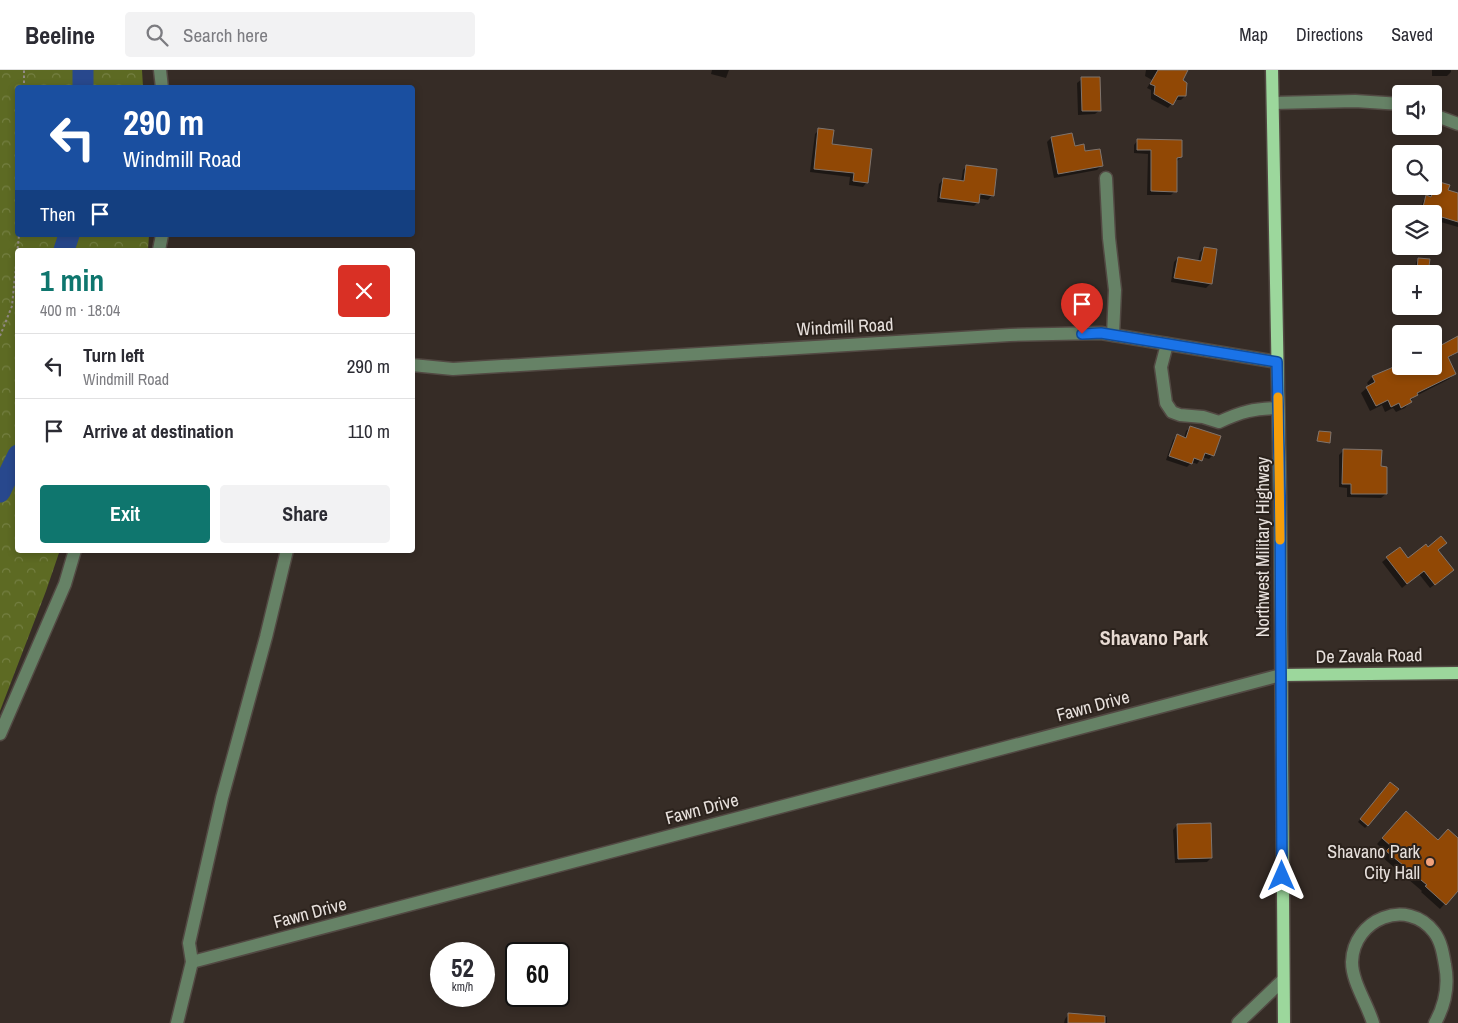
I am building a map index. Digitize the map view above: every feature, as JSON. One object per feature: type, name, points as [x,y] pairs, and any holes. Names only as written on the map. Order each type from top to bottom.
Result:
[{"type":"main road","name":"Northwest Military Highway","points":[[1272,70],[1280,496],[1284,1023]]},
{"type":"main road","name":"De Zavala Road","points":[[1281,675],[1458,673]]},
{"type":"street","points":[[160,70],[162,85]]},
{"type":"street","points":[[1273,102],[1355,101],[1392,103]]},
{"type":"street","points":[[1442,118],[1458,124]]},
{"type":"street","points":[[1106,178],[1109,238],[1115,290],[1113,335]]},
{"type":"street","name":"Windmill Road","points":[[415,366],[453,369],[1010,335],[1101,333],[1277,362]]},
{"type":"street","points":[[1167,344],[1160,367],[1166,404],[1172,412],[1203,417],[1219,422],[1242,412],[1278,408]]},
{"type":"street","points":[[0,734],[65,584],[73,553]]},
{"type":"street","points":[[177,1023],[192,962],[189,943],[222,798],[266,637],[286,553]]},
{"type":"street","name":"Fawn Drive","points":[[192,962],[1281,675]]},
{"type":"street","points":[[1373,1023],[1353,970],[1353,952],[1356,942],[1365,929],[1382,917],[1394,914],[1412,916],[1429,926],[1440,942],[1447,974],[1444,1006],[1436,1022]]},
{"type":"street","points":[[1238,1023],[1283,980]]},
{"type":"path","points":[[24,70],[24,85]]},
{"type":"path","points":[[0,336],[12,306],[15,276]]},
{"type":"green space","points":[[0,70],[142,70],[143,85],[15,85],[15,237],[149,237],[148,248],[15,248],[15,553],[59,553],[0,711]]},
{"type":"building","points":[[1158,70],[1188,70],[1183,80],[1187,83],[1186,96],[1178,96],[1173,105],[1154,94],[1155,86],[1150,84]]},
{"type":"building","points":[[1081,77],[1100,77],[1101,111],[1082,111]]},
{"type":"building","points":[[818,128],[834,130],[832,144],[872,149],[868,183],[853,181],[854,173],[814,169]]},
{"type":"building","points":[[1072,133],[1075,146],[1084,144],[1085,151],[1100,149],[1103,166],[1058,174],[1051,137]]},
{"type":"building","points":[[1137,139],[1182,140],[1182,157],[1177,158],[1177,192],[1151,191],[1151,150],[1137,150]]},
{"type":"building","points":[[966,165],[997,169],[994,196],[980,194],[979,203],[940,198],[943,178],[964,181]]},
{"type":"building","points":[[1442,183],[1450,185],[1448,190],[1458,193],[1458,222],[1442,217],[1442,205],[1424,205],[1426,195],[1431,197],[1432,195],[1442,195]]},
{"type":"building","points":[[1204,247],[1217,249],[1212,284],[1174,278],[1178,257],[1201,261]]},
{"type":"building","points":[[1418,258],[1430,259],[1429,265],[1417,265]]},
{"type":"building","points":[[1458,336],[1458,352],[1448,357],[1456,374],[1417,393],[1418,395],[1410,399],[1412,402],[1401,408],[1399,403],[1391,407],[1388,400],[1376,406],[1366,387],[1375,382],[1372,376],[1392,368],[1392,375],[1442,375],[1442,345]]},
{"type":"building","points":[[1190,426],[1221,436],[1214,456],[1205,453],[1202,461],[1194,458],[1192,464],[1169,456],[1177,434],[1186,438]]},
{"type":"building","points":[[1319,431],[1331,432],[1330,443],[1317,441]]},
{"type":"building","points":[[1343,449],[1382,450],[1381,466],[1387,467],[1387,494],[1351,494],[1351,484],[1342,484]]},
{"type":"building","points":[[1441,536],[1447,543],[1438,550],[1454,570],[1435,585],[1424,571],[1407,584],[1386,557],[1400,547],[1408,558],[1426,544],[1428,547]]},
{"type":"building","points":[[1390,782],[1399,789],[1368,826],[1360,819]]},
{"type":"building","points":[[1406,811],[1438,840],[1448,829],[1458,838],[1458,891],[1446,905],[1425,886],[1427,885],[1386,851],[1391,846],[1382,838]]},
{"type":"building","points":[[1211,823],[1212,858],[1178,859],[1177,824]]},
{"type":"building","points":[[1068,1013],[1105,1016],[1105,1023],[1068,1023]]},
{"type":"waterway","points":[[83,70],[83,85]]},
{"type":"waterway","points":[[65,248],[68,237]]},
{"type":"waterway","points":[[0,492],[15,461]]},
{"type":"slow traffic","points":[[1278,397],[1280,540]]},
{"type":"place","name":"Shavano Park City Hall","points":[[1430,862]]},
{"type":"district","name":"Shavano Park","points":[[1154,638]]},
{"type":"route","points":[[1082,334],[1101,333],[1277,362],[1280,496],[1282,876]]}]
